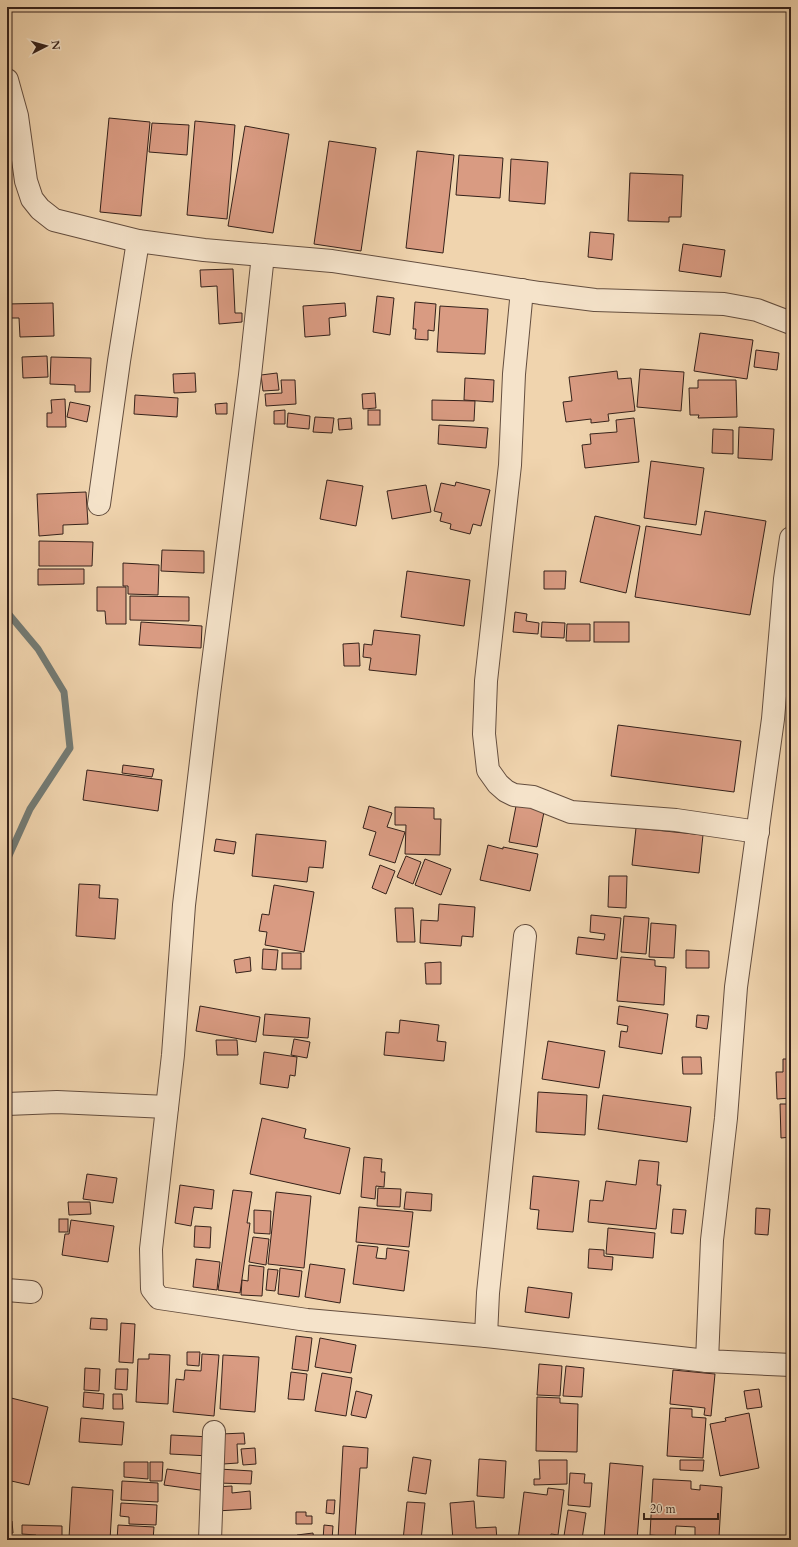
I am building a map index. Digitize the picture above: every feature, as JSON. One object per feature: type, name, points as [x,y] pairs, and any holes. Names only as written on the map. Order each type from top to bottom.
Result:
[{"type":"street","points":[[7,80],[17,116],[26,181],[32,200],[40,209],[54,220],[138,241],[332,261],[540,294],[595,300],[724,304],[758,310],[791,323]]},
{"type":"street","points":[[100,504],[119,361],[138,241]]},
{"type":"street","points":[[263,255],[250,375],[184,905],[173,1055],[152,1249],[152,1289],[159,1298],[307,1320],[486,1336],[707,1361],[791,1365]]},
{"type":"street","points":[[522,290],[514,374],[510,465],[486,681],[484,734],[488,770],[498,784],[506,791],[514,795],[533,797],[571,812],[676,820],[758,832]]},
{"type":"street","points":[[707,1361],[712,1240],[726,1118],[736,987],[773,719],[785,579],[791,538]]},
{"type":"street","points":[[486,1336],[488,1293],[525,936]]},
{"type":"street","points":[[7,1104],[57,1102],[167,1107]]},
{"type":"street","points":[[7,1290],[31,1292]]},
{"type":"street","points":[[210,1540],[214,1432]]},
{"type":"building","points":[[109,118],[150,122],[141,216],[100,212]]},
{"type":"building","points":[[195,121],[235,125],[227,219],[187,215]]},
{"type":"building","points":[[152,123],[189,125],[187,155],[149,152]]},
{"type":"building","points":[[245,126],[289,134],[273,233],[228,226]]},
{"type":"building","points":[[329,141],[376,148],[361,251],[314,244]]},
{"type":"building","points":[[417,151],[454,155],[443,253],[406,248]]},
{"type":"building","points":[[459,155],[503,158],[500,198],[456,195]]},
{"type":"building","points":[[511,159],[548,162],[545,204],[509,201]]},
{"type":"building","points":[[630,173],[683,175],[681,217],[669,217],[669,222],[628,221]]},
{"type":"building","points":[[590,232],[614,234],[612,260],[588,257]]},
{"type":"building","points":[[683,244],[725,250],[721,277],[679,271]]},
{"type":"building","points":[[233,269],[235,313],[242,313],[242,322],[219,324],[217,286],[201,287],[200,270]]},
{"type":"building","points":[[377,296],[394,298],[390,335],[373,332]]},
{"type":"building","points":[[415,302],[436,304],[434,331],[428,330],[428,340],[415,339],[416,329],[413,329]]},
{"type":"building","points":[[53,303],[54,336],[20,337],[19,318],[7,318],[7,304]]},
{"type":"building","points":[[345,303],[346,316],[329,318],[330,335],[305,337],[303,306]]},
{"type":"building","points":[[440,306],[488,309],[485,354],[437,352]]},
{"type":"building","points":[[700,333],[753,340],[747,379],[694,371]]},
{"type":"building","points":[[756,350],[779,353],[777,370],[754,367]]},
{"type":"building","points":[[47,356],[48,377],[23,378],[22,357]]},
{"type":"building","points":[[51,357],[91,358],[90,392],[75,392],[75,385],[50,384]]},
{"type":"building","points":[[640,369],[684,372],[681,411],[637,407]]},
{"type":"building","points":[[617,371],[618,379],[631,378],[635,411],[608,414],[609,421],[591,423],[591,419],[566,422],[563,402],[572,401],[569,377]]},
{"type":"building","points":[[195,373],[196,392],[174,393],[173,374]]},
{"type":"building","points":[[277,373],[279,390],[263,391],[261,375]]},
{"type":"building","points":[[465,378],[494,380],[493,402],[464,400]]},
{"type":"building","points":[[281,380],[295,380],[296,404],[266,406],[265,394],[282,393]]},
{"type":"building","points":[[698,380],[736,380],[737,417],[698,418],[699,415],[690,415],[689,388],[698,388]]},
{"type":"building","points":[[375,393],[376,408],[363,409],[362,394]]},
{"type":"building","points":[[135,395],[178,398],[177,417],[134,414]]},
{"type":"building","points":[[65,399],[66,427],[47,427],[47,413],[52,413],[51,400]]},
{"type":"building","points":[[432,400],[475,401],[474,421],[432,420]]},
{"type":"building","points":[[70,402],[90,406],[87,422],[67,417]]},
{"type":"building","points":[[227,403],[227,414],[216,414],[215,404]]},
{"type":"building","points":[[285,410],[285,424],[274,424],[274,411]]},
{"type":"building","points":[[368,410],[380,410],[380,425],[368,425]]},
{"type":"building","points":[[288,413],[310,416],[309,429],[287,427]]},
{"type":"building","points":[[315,417],[334,418],[332,433],[313,432]]},
{"type":"building","points":[[351,418],[352,429],[339,430],[338,419]]},
{"type":"building","points":[[634,418],[639,462],[585,468],[582,445],[591,444],[590,434],[617,432],[616,420]]},
{"type":"building","points":[[439,425],[488,428],[486,448],[438,444]]},
{"type":"building","points":[[739,427],[774,429],[772,460],[738,458]]},
{"type":"building","points":[[713,429],[733,430],[733,454],[712,453]]},
{"type":"building","points":[[651,461],[704,468],[696,525],[644,518]]},
{"type":"building","points":[[327,480],[363,486],[356,526],[320,519]]},
{"type":"building","points":[[456,482],[490,490],[481,526],[473,524],[470,534],[450,529],[451,524],[440,521],[442,513],[434,511],[441,483],[455,486]]},
{"type":"building","points":[[426,485],[431,512],[392,519],[387,491]]},
{"type":"building","points":[[86,492],[88,524],[63,525],[63,534],[39,536],[37,494]]},
{"type":"building","points":[[705,511],[766,521],[750,615],[635,597],[646,526],[701,535]]},
{"type":"building","points":[[595,516],[640,526],[626,593],[580,582]]},
{"type":"building","points":[[39,541],[93,542],[92,566],[39,566]]},
{"type":"building","points":[[162,550],[204,551],[204,573],[161,571]]},
{"type":"building","points":[[123,563],[159,565],[158,595],[128,594],[128,586],[123,586]]},
{"type":"building","points":[[38,569],[84,569],[84,584],[38,585]]},
{"type":"building","points":[[407,571],[470,580],[464,626],[401,617]]},
{"type":"building","points":[[544,571],[566,571],[565,589],[544,589]]},
{"type":"building","points":[[97,587],[126,587],[126,624],[106,624],[105,611],[97,611]]},
{"type":"building","points":[[130,596],[189,597],[189,621],[130,620]]},
{"type":"building","points":[[515,612],[527,614],[526,621],[539,623],[538,634],[513,632]]},
{"type":"building","points":[[141,622],[202,626],[201,648],[139,645]]},
{"type":"building","points":[[542,622],[565,623],[564,638],[541,637]]},
{"type":"building","points":[[594,622],[629,622],[629,642],[594,642]]},
{"type":"building","points":[[567,624],[590,624],[590,641],[566,641]]},
{"type":"building","points":[[374,630],[420,635],[416,675],[369,670],[371,658],[363,657],[364,644],[372,645]]},
{"type":"building","points":[[359,643],[360,666],[344,666],[343,644]]},
{"type":"building","points":[[618,725],[741,741],[734,792],[611,776]]},
{"type":"building","points":[[123,765],[154,769],[152,777],[122,773]]},
{"type":"building","points":[[87,770],[162,780],[158,811],[83,800]]},
{"type":"building","points":[[517,801],[545,807],[537,847],[509,842]]},
{"type":"building","points":[[369,806],[392,813],[387,827],[405,832],[395,863],[369,855],[376,832],[363,828]]},
{"type":"building","points":[[395,807],[434,808],[434,819],[441,819],[440,855],[405,854],[406,825],[395,825]]},
{"type":"building","points":[[636,828],[703,835],[699,873],[632,865]]},
{"type":"building","points":[[256,834],[326,841],[323,868],[309,867],[307,882],[252,876]]},
{"type":"building","points":[[216,839],[236,842],[234,854],[214,851]]},
{"type":"building","points":[[488,845],[503,849],[503,847],[538,854],[530,891],[480,880]]},
{"type":"building","points":[[406,856],[421,862],[413,884],[397,877]]},
{"type":"building","points":[[425,859],[451,869],[441,895],[415,885]]},
{"type":"building","points":[[380,865],[395,871],[386,894],[372,888]]},
{"type":"building","points":[[609,876],[627,876],[626,908],[608,907]]},
{"type":"building","points":[[79,884],[100,885],[99,898],[118,899],[115,939],[76,936]]},
{"type":"building","points":[[274,885],[314,892],[304,952],[265,945],[267,932],[259,931],[262,914],[269,915]]},
{"type":"building","points":[[439,904],[475,907],[473,937],[462,936],[461,946],[420,943],[421,920],[438,921]]},
{"type":"building","points":[[395,908],[413,908],[415,942],[397,942]]},
{"type":"building","points":[[591,915],[621,918],[617,959],[576,954],[578,937],[604,940],[605,934],[590,932]]},
{"type":"building","points":[[624,916],[649,918],[646,954],[621,952]]},
{"type":"building","points":[[651,923],[676,925],[674,958],[649,957]]},
{"type":"building","points":[[263,949],[278,950],[276,970],[262,969]]},
{"type":"building","points":[[686,950],[709,951],[709,968],[686,968]]},
{"type":"building","points":[[282,953],[301,953],[301,969],[282,969]]},
{"type":"building","points":[[250,957],[251,971],[236,973],[234,960]]},
{"type":"building","points":[[621,957],[655,960],[655,966],[666,967],[664,1005],[617,1001]]},
{"type":"building","points":[[441,962],[441,984],[426,984],[425,963]]},
{"type":"building","points":[[200,1006],[260,1017],[256,1042],[196,1031]]},
{"type":"building","points":[[619,1006],[668,1014],[662,1054],[619,1047],[621,1031],[627,1032],[628,1026],[617,1024]]},
{"type":"building","points":[[265,1014],[310,1018],[308,1038],[263,1035]]},
{"type":"building","points":[[697,1015],[709,1016],[707,1029],[696,1027]]},
{"type":"building","points":[[400,1020],[439,1025],[437,1041],[446,1042],[444,1061],[384,1055],[386,1032],[399,1033]]},
{"type":"building","points":[[294,1039],[310,1042],[307,1058],[291,1055]]},
{"type":"building","points":[[216,1040],[237,1040],[238,1055],[217,1055]]},
{"type":"building","points":[[548,1041],[605,1051],[599,1088],[542,1079]]},
{"type":"building","points":[[264,1052],[297,1057],[295,1076],[290,1075],[288,1088],[260,1084]]},
{"type":"building","points":[[682,1057],[701,1057],[702,1074],[683,1074]]},
{"type":"building","points":[[783,1059],[791,1059],[791,1098],[777,1099],[776,1072],[783,1072]]},
{"type":"building","points":[[538,1092],[587,1095],[585,1135],[536,1132]]},
{"type":"building","points":[[603,1095],[691,1107],[687,1142],[598,1129]]},
{"type":"building","points":[[780,1104],[791,1104],[791,1137],[781,1138]]},
{"type":"building","points":[[262,1118],[306,1129],[304,1138],[350,1148],[340,1194],[250,1174]]},
{"type":"building","points":[[364,1157],[382,1159],[381,1172],[385,1172],[384,1187],[376,1186],[375,1199],[361,1197]]},
{"type":"building","points":[[639,1160],[659,1162],[657,1185],[661,1185],[656,1229],[588,1222],[590,1200],[603,1201],[606,1181],[636,1185]]},
{"type":"building","points":[[87,1174],[117,1178],[113,1203],[83,1199]]},
{"type":"building","points":[[533,1176],[579,1181],[573,1232],[537,1229],[539,1210],[530,1209]]},
{"type":"building","points":[[180,1185],[214,1190],[212,1209],[194,1207],[191,1226],[175,1223]]},
{"type":"building","points":[[378,1188],[401,1189],[400,1207],[377,1206]]},
{"type":"building","points":[[233,1190],[252,1192],[247,1223],[250,1223],[240,1293],[218,1290]]},
{"type":"building","points":[[276,1192],[311,1196],[304,1268],[268,1264]]},
{"type":"building","points":[[406,1192],[432,1194],[431,1211],[404,1209]]},
{"type":"building","points":[[68,1202],[90,1202],[91,1214],[69,1215]]},
{"type":"building","points":[[359,1207],[413,1212],[409,1247],[356,1242]]},
{"type":"building","points":[[756,1208],[770,1209],[768,1235],[755,1234]]},
{"type":"building","points":[[673,1209],[686,1210],[683,1234],[671,1233]]},
{"type":"building","points":[[254,1210],[271,1211],[270,1234],[254,1233]]},
{"type":"building","points":[[59,1219],[68,1219],[68,1232],[59,1232]]},
{"type":"building","points":[[71,1220],[114,1226],[108,1262],[62,1255],[65,1234],[69,1234]]},
{"type":"building","points":[[195,1226],[211,1227],[210,1248],[194,1247]]},
{"type":"building","points":[[608,1228],[655,1233],[653,1258],[606,1254]]},
{"type":"building","points":[[253,1237],[269,1239],[266,1265],[249,1262]]},
{"type":"building","points":[[358,1245],[378,1247],[376,1258],[386,1259],[387,1248],[409,1251],[404,1291],[353,1284]]},
{"type":"building","points":[[589,1249],[604,1250],[604,1256],[613,1257],[612,1270],[588,1268]]},
{"type":"building","points":[[196,1259],[220,1262],[217,1290],[193,1287]]},
{"type":"building","points":[[310,1264],[345,1269],[340,1303],[305,1297]]},
{"type":"building","points":[[249,1265],[264,1267],[262,1296],[241,1295],[242,1280],[248,1281]]},
{"type":"building","points":[[280,1268],[302,1271],[299,1297],[278,1294]]},
{"type":"building","points":[[268,1269],[278,1270],[275,1291],[266,1290]]},
{"type":"building","points":[[528,1287],[572,1293],[569,1318],[525,1312]]},
{"type":"building","points":[[91,1318],[107,1319],[107,1330],[90,1329]]},
{"type":"building","points":[[121,1323],[135,1324],[133,1363],[119,1362]]},
{"type":"building","points":[[296,1336],[312,1338],[308,1371],[292,1369]]},
{"type":"building","points":[[320,1338],[356,1345],[351,1373],[315,1367]]},
{"type":"building","points":[[187,1352],[200,1352],[199,1366],[187,1365]]},
{"type":"building","points":[[149,1354],[170,1355],[168,1404],[136,1402],[138,1359],[149,1359]]},
{"type":"building","points":[[202,1354],[219,1355],[214,1416],[173,1412],[176,1379],[184,1380],[185,1370],[201,1371]]},
{"type":"building","points":[[223,1355],[259,1357],[255,1412],[220,1409]]},
{"type":"building","points":[[539,1364],[562,1366],[560,1396],[537,1395]]},
{"type":"building","points":[[566,1366],[584,1368],[582,1397],[563,1396]]},
{"type":"building","points":[[85,1368],[100,1369],[99,1391],[84,1390]]},
{"type":"building","points":[[116,1369],[128,1369],[127,1390],[115,1389]]},
{"type":"building","points":[[673,1370],[715,1374],[711,1416],[704,1415],[705,1408],[670,1404]]},
{"type":"building","points":[[291,1372],[307,1374],[304,1400],[288,1399]]},
{"type":"building","points":[[322,1373],[352,1378],[346,1416],[315,1411]]},
{"type":"building","points":[[759,1389],[762,1407],[747,1409],[744,1391]]},
{"type":"building","points":[[356,1391],[372,1395],[366,1418],[351,1415]]},
{"type":"building","points":[[84,1392],[104,1394],[103,1409],[83,1407]]},
{"type":"building","points":[[113,1394],[122,1394],[123,1409],[113,1409]]},
{"type":"building","points":[[7,1397],[48,1407],[29,1485],[7,1480]]},
{"type":"building","points":[[537,1397],[560,1398],[560,1403],[578,1404],[577,1452],[536,1451]]},
{"type":"building","points":[[670,1408],[692,1409],[692,1417],[706,1418],[703,1458],[667,1456]]},
{"type":"building","points":[[749,1413],[759,1468],[720,1476],[710,1424],[726,1421],[725,1418]]},
{"type":"building","points":[[81,1418],[124,1422],[122,1445],[79,1442]]},
{"type":"building","points":[[244,1433],[245,1444],[237,1444],[238,1463],[223,1464],[221,1434]]},
{"type":"building","points":[[171,1435],[211,1437],[210,1456],[170,1454]]},
{"type":"building","points":[[343,1446],[368,1448],[367,1468],[360,1468],[355,1540],[338,1540]]},
{"type":"building","points":[[255,1448],[256,1464],[243,1465],[241,1449]]},
{"type":"building","points":[[413,1457],[431,1460],[426,1494],[408,1491]]},
{"type":"building","points":[[479,1459],[506,1461],[504,1498],[477,1496]]},
{"type":"building","points":[[539,1460],[567,1460],[567,1484],[534,1485],[534,1479],[540,1479]]},
{"type":"building","points":[[680,1460],[704,1460],[703,1471],[680,1470]]},
{"type":"building","points":[[124,1462],[148,1462],[148,1479],[124,1477]]},
{"type":"building","points":[[150,1462],[163,1462],[162,1481],[150,1481]]},
{"type":"building","points":[[610,1463],[643,1466],[637,1540],[604,1540]]},
{"type":"building","points":[[167,1469],[210,1475],[207,1491],[164,1485]]},
{"type":"building","points":[[219,1469],[252,1471],[251,1484],[218,1483]]},
{"type":"building","points":[[570,1473],[585,1474],[584,1483],[592,1483],[590,1507],[568,1505]]},
{"type":"building","points":[[653,1479],[691,1481],[691,1489],[700,1490],[700,1485],[722,1487],[719,1537],[695,1536],[695,1527],[676,1526],[675,1537],[650,1535]]},
{"type":"building","points":[[122,1481],[158,1483],[158,1502],[121,1500]]},
{"type":"building","points":[[232,1486],[232,1493],[250,1491],[251,1509],[216,1511],[214,1487]]},
{"type":"building","points":[[72,1487],[113,1490],[110,1540],[69,1538]]},
{"type":"building","points":[[548,1488],[564,1490],[558,1535],[551,1534],[550,1540],[518,1540],[524,1492],[547,1495]]},
{"type":"building","points":[[327,1500],[335,1500],[334,1514],[326,1513]]},
{"type":"building","points":[[474,1501],[476,1528],[496,1527],[497,1540],[453,1540],[450,1503]]},
{"type":"building","points":[[407,1502],[425,1503],[421,1540],[403,1540]]},
{"type":"building","points":[[121,1503],[157,1505],[156,1525],[129,1524],[129,1517],[120,1516]]},
{"type":"building","points":[[568,1510],[586,1513],[582,1539],[564,1536]]},
{"type":"building","points":[[296,1512],[306,1512],[306,1516],[312,1516],[312,1524],[296,1524]]},
{"type":"building","points":[[12,1521],[13,1533],[7,1534],[7,1522]]},
{"type":"building","points":[[22,1525],[62,1526],[62,1540],[36,1540],[36,1535],[22,1534]]},
{"type":"building","points":[[118,1525],[154,1527],[153,1540],[117,1540]]},
{"type":"building","points":[[324,1525],[333,1526],[332,1540],[323,1540]]},
{"type":"building","points":[[313,1533],[314,1540],[297,1540],[297,1535]]},
{"type":"building","points":[[7,1534],[8,1538],[14,1537],[14,1540],[7,1540]]},
{"type":"building","points":[[156,1537],[202,1538],[202,1540],[156,1540]]},
{"type":"building","points":[[247,1538],[247,1540],[213,1540],[213,1539]]},
{"type":"waterway","points":[[7,612],[38,649],[64,692],[70,748],[30,809],[7,860]]}]
